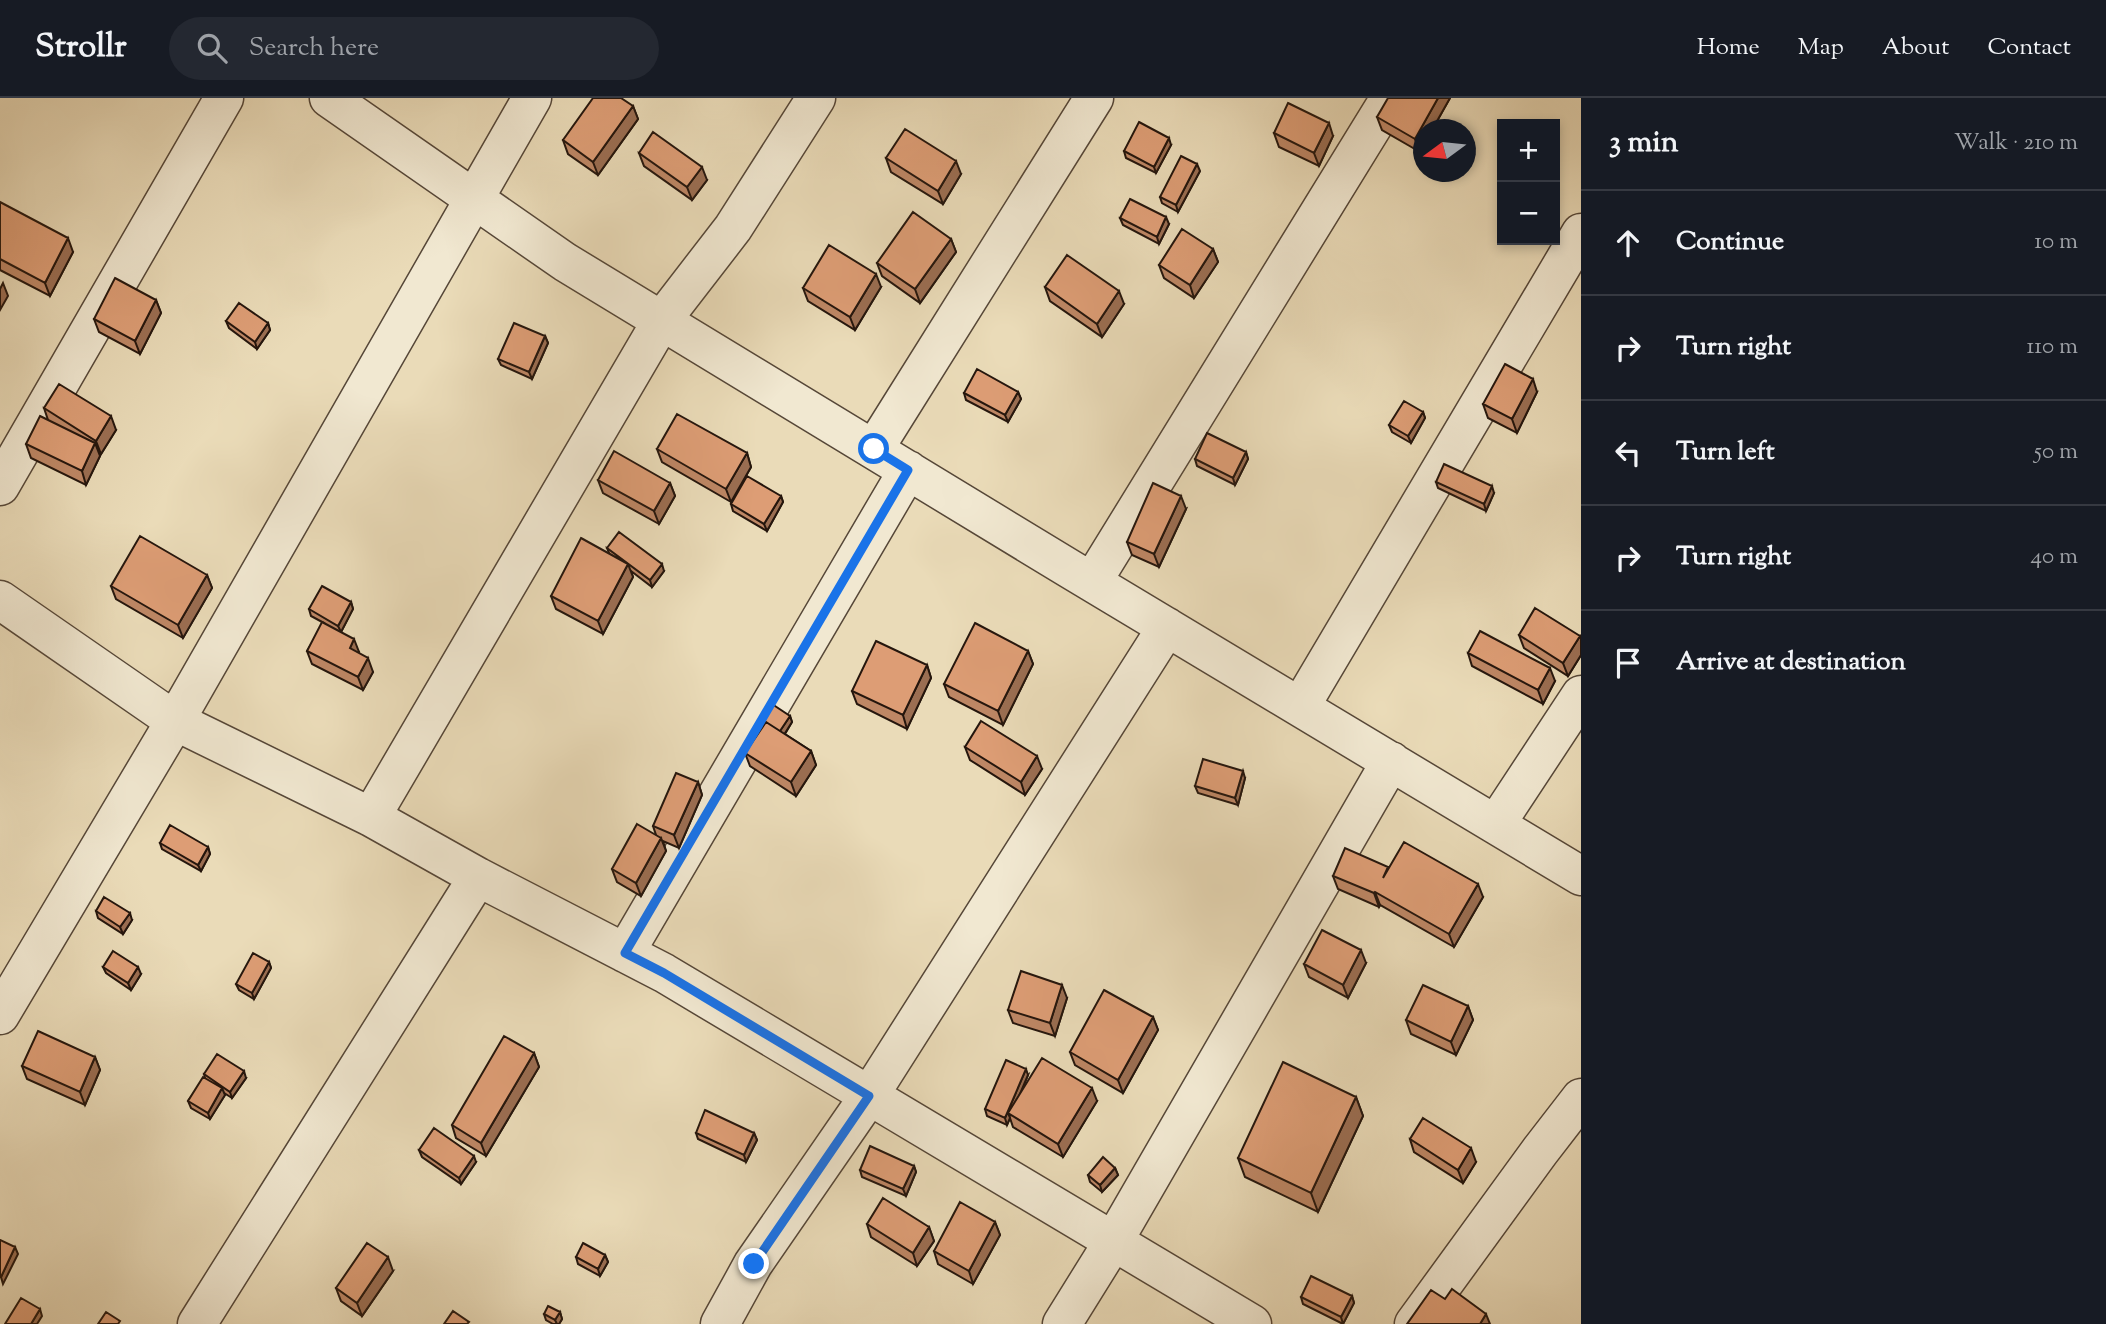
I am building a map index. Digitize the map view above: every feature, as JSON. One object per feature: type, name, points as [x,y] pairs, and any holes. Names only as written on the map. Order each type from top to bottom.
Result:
[{"type":"street","points":[[0,486],[224,98]]},
{"type":"street","points":[[328,98],[565,262],[1581,876]]},
{"type":"street","points":[[0,1015],[175,721],[532,98]]},
{"type":"street","points":[[371,817],[662,320],[733,228],[816,98]]},
{"type":"street","points":[[874,449],[1094,98]]},
{"type":"street","points":[[1092,582],[1390,98]]},
{"type":"street","points":[[1300,707],[1581,233]]},
{"type":"street","points":[[625,953],[908,470]]},
{"type":"street","points":[[0,600],[175,721],[371,817],[478,877],[664,973],[1252,1324]]},
{"type":"street","points":[[720,1324],[754,1264],[869,1096],[1167,627]]},
{"type":"street","points":[[1496,824],[1581,695]]},
{"type":"street","points":[[1062,1324],[1113,1242],[1391,761]]},
{"type":"street","points":[[197,1324],[478,877]]},
{"type":"street","points":[[1414,1324],[1581,1098]]},
{"type":"building","points":[[593,98],[621,98],[633,106],[593,162],[563,140]]},
{"type":"building","points":[[1388,98],[1438,98],[1426,119],[1413,119],[1413,138],[1377,117]]},
{"type":"building","points":[[1288,103],[1329,123],[1314,153],[1274,133]]},
{"type":"building","points":[[1139,122],[1169,138],[1154,167],[1124,151]]},
{"type":"building","points":[[905,129],[956,161],[938,191],[886,158]]},
{"type":"building","points":[[653,132],[702,167],[687,187],[639,153]]},
{"type":"building","points":[[1181,156],[1197,164],[1176,205],[1160,197]]},
{"type":"building","points":[[1130,199],[1166,217],[1157,237],[1120,218]]},
{"type":"building","points":[[0,202],[68,238],[45,283],[0,259]]},
{"type":"building","points":[[913,212],[951,239],[915,289],[877,263]]},
{"type":"building","points":[[1182,229],[1213,249],[1190,285],[1159,265]]},
{"type":"building","points":[[829,245],[876,274],[850,317],[803,288]]},
{"type":"building","points":[[1067,255],[1119,291],[1097,324],[1045,287]]},
{"type":"building","points":[[115,278],[156,300],[135,341],[94,319]]},
{"type":"building","points":[[239,303],[268,323],[255,342],[226,321]]},
{"type":"building","points":[[514,323],[545,336],[529,372],[498,359]]},
{"type":"building","points":[[1505,364],[1533,379],[1512,419],[1483,404]]},
{"type":"building","points":[[977,369],[1018,392],[1005,415],[964,393]]},
{"type":"building","points":[[59,384],[111,416],[96,441],[44,408]]},
{"type":"building","points":[[1404,401],[1423,412],[1408,436],[1389,425]]},
{"type":"building","points":[[677,414],[747,453],[726,489],[657,449]]},
{"type":"building","points":[[40,416],[95,443],[82,471],[26,444]]},
{"type":"building","points":[[1207,433],[1246,452],[1233,478],[1195,459]]},
{"type":"building","points":[[614,451],[670,483],[654,511],[598,480]]},
{"type":"building","points":[[1444,464],[1492,486],[1484,504],[1436,482]]},
{"type":"building","points":[[747,476],[781,496],[764,524],[731,504]]},
{"type":"building","points":[[1153,483],[1181,496],[1154,554],[1127,542]]},
{"type":"building","points":[[619,532],[662,564],[650,580],[607,548]]},
{"type":"building","points":[[140,536],[207,575],[178,625],[111,586]]},
{"type":"building","points":[[581,538],[628,564],[598,621],[551,596]]},
{"type":"building","points":[[322,586],[351,602],[338,626],[309,609]]},
{"type":"building","points":[[1535,608],[1580,636],[1563,663],[1519,635]]},
{"type":"building","points":[[322,622],[354,639],[350,648],[368,658],[358,677],[307,651]]},
{"type":"building","points":[[975,623],[1028,651],[998,711],[944,684]]},
{"type":"building","points":[[1480,631],[1550,668],[1538,690],[1468,653]]},
{"type":"building","points":[[876,641],[927,665],[903,715],[852,691]]},
{"type":"building","points":[[772,704],[790,716],[780,731],[762,721]]},
{"type":"building","points":[[981,721],[1037,756],[1021,782],[965,747]]},
{"type":"building","points":[[766,722],[811,751],[791,782],[745,753]]},
{"type":"building","points":[[1203,759],[1243,771],[1235,798],[1195,786]]},
{"type":"building","points":[[676,773],[698,782],[674,835],[653,826]]},
{"type":"building","points":[[637,824],[661,838],[636,883],[612,869]]},
{"type":"building","points":[[170,825],[208,847],[198,865],[160,843]]},
{"type":"building","points":[[1404,842],[1478,884],[1449,934],[1375,892],[1333,876],[1345,848],[1388,867],[1383,878]]},
{"type":"building","points":[[104,897],[130,913],[120,927],[96,911]]},
{"type":"building","points":[[1322,930],[1361,950],[1343,985],[1304,964]]},
{"type":"building","points":[[113,951],[138,967],[128,983],[103,967]]},
{"type":"building","points":[[253,953],[269,962],[252,993],[236,984]]},
{"type":"building","points":[[1021,971],[1062,985],[1050,1023],[1008,1010]]},
{"type":"building","points":[[1423,985],[1468,1006],[1451,1042],[1406,1020]]},
{"type":"building","points":[[1104,990],[1153,1017],[1118,1080],[1070,1052]]},
{"type":"building","points":[[38,1031],[95,1057],[80,1092],[22,1066]]},
{"type":"building","points":[[504,1036],[534,1053],[481,1143],[452,1125]]},
{"type":"building","points":[[217,1054],[244,1071],[230,1092],[204,1074]]},
{"type":"building","points":[[1042,1058],[1092,1088],[1058,1144],[1008,1113]]},
{"type":"building","points":[[1006,1060],[1026,1069],[1005,1118],[985,1109]]},
{"type":"building","points":[[1283,1062],[1356,1097],[1311,1193],[1238,1158]]},
{"type":"building","points":[[203,1077],[222,1088],[208,1113],[188,1101]]},
{"type":"building","points":[[705,1110],[754,1133],[744,1155],[696,1133]]},
{"type":"building","points":[[1423,1118],[1471,1148],[1458,1170],[1410,1139]]},
{"type":"building","points":[[434,1128],[474,1156],[459,1178],[419,1150]]},
{"type":"building","points":[[870,1146],[914,1166],[903,1189],[860,1170]]},
{"type":"building","points":[[1103,1157],[1115,1168],[1100,1185],[1088,1175]]},
{"type":"building","points":[[883,1198],[929,1227],[913,1253],[867,1224]]},
{"type":"building","points":[[960,1202],[995,1222],[969,1271],[934,1251]]},
{"type":"building","points":[[0,1240],[15,1247],[1,1277],[0,1277]]},
{"type":"building","points":[[367,1243],[388,1257],[357,1303],[336,1288]]},
{"type":"building","points":[[583,1243],[605,1255],[598,1269],[576,1257]]},
{"type":"building","points":[[1311,1276],[1352,1296],[1341,1317],[1301,1297]]},
{"type":"building","points":[[1452,1289],[1486,1314],[1480,1324],[1407,1324],[1431,1290],[1445,1299]]},
{"type":"building","points":[[21,1298],[40,1309],[31,1324],[5,1324]]},
{"type":"building","points":[[548,1306],[560,1312],[555,1320],[544,1314]]},
{"type":"building","points":[[453,1311],[469,1322],[444,1324]]},
{"type":"building","points":[[106,1312],[120,1321],[118,1324],[98,1324]]},
{"type":"route","points":[[754,1264],[869,1096],[664,973],[625,953],[908,470],[874,449]]}]
